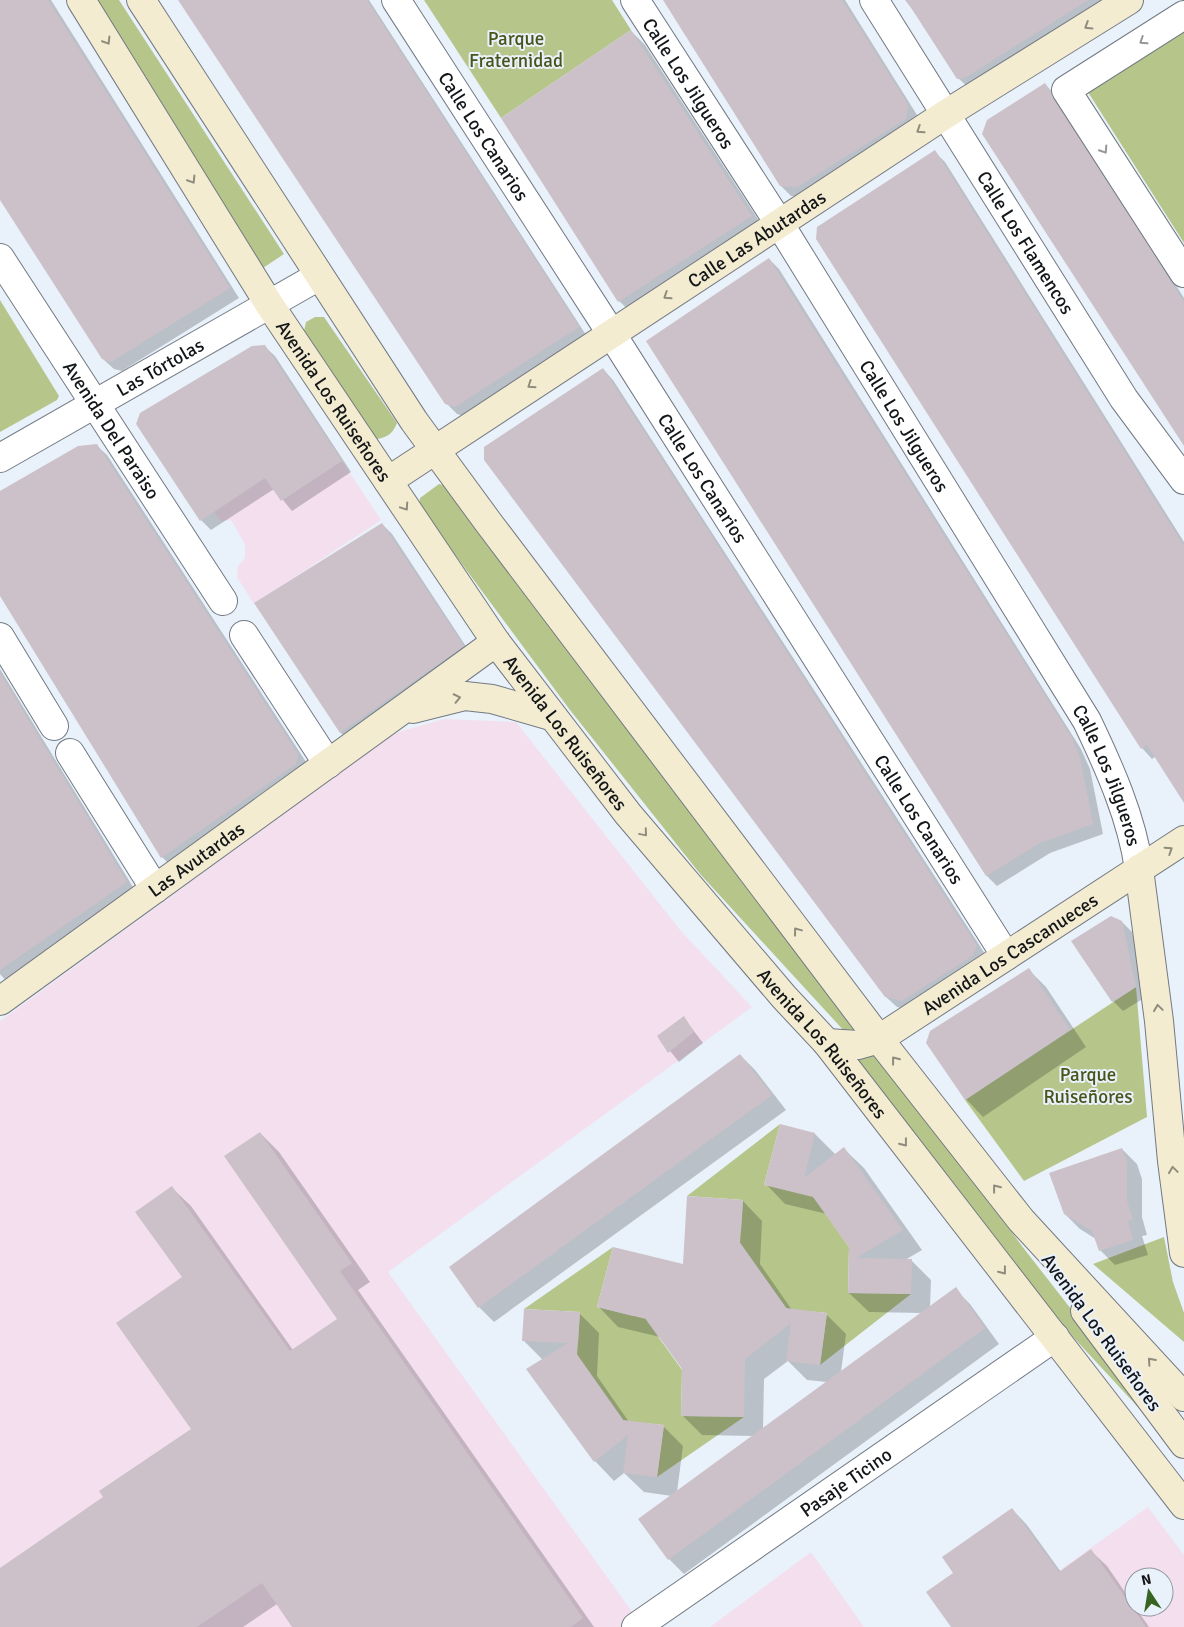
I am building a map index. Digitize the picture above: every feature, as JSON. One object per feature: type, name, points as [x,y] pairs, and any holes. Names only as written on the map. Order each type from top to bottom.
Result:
[{"type":"main road","name":"Avenida Los Ruiseñores","points":[[81,0],[269,304],[496,642],[628,814],[784,997],[827,1043],[1184,1505]]},
{"type":"main road","name":"Avenida Los Ruiseñores","points":[[141,0],[319,276],[435,450],[879,1039],[1021,1220],[1061,1280],[1184,1444]]},
{"type":"main road","name":"Calle Las Abutardas","points":[[388,481],[778,223],[946,114],[1129,0]]},
{"type":"main road","name":"Las Avutardas","points":[[0,1001],[496,642]]},
{"type":"main road","name":"Las Avutardas","points":[[393,717],[432,703],[465,696],[492,699],[551,716]]},
{"type":"main road","name":"Avenida Los Cascanueces","points":[[827,1043],[858,1044],[879,1039],[1184,840]]},
{"type":"main road","points":[[1139,869],[1159,1021],[1172,1161],[1184,1253]]},
{"type":"main road","name":"Avenida Los Ruiseñores","points":[[1021,1220],[1184,1397]]},
{"type":"main road","name":"Avenida Los Ruiseñores","points":[[1116,1415],[1184,1481]]},
{"type":"street","name":"Calle Los Canarios","points":[[396,0],[611,333],[1006,956]]},
{"type":"street","name":"Calle Los Jilgueros","points":[[635,0],[778,223],[1087,721],[1105,758],[1136,850],[1139,869]]},
{"type":"street","name":"Calle Los Flamencos","points":[[874,0],[1124,398],[1184,480]]},
{"type":"street","points":[[1184,15],[1066,90],[1184,273]]},
{"type":"street","name":"Avenida Del Paraiso","points":[[0,258],[223,601]]},
{"type":"street","name":"Las Tórtolas","points":[[0,458],[319,276]]},
{"type":"street","points":[[244,635],[328,764]]},
{"type":"street","points":[[0,637],[54,726]]},
{"type":"street","points":[[70,753],[155,889]]},
{"type":"street","name":"Pasaje Ticino","points":[[636,1627],[1055,1337]]},
{"type":"shaded area","points":[[342,461],[381,520],[254,604],[237,577],[238,566],[245,558],[245,544],[231,520],[221,521],[214,512],[265,478],[281,501]]},
{"type":"shaded area","points":[[444,719],[516,722],[681,931],[752,1007],[388,1272],[643,1627],[0,1627],[0,1021],[395,733]]},
{"type":"shaded area","points":[[1148,1507],[1184,1555],[1184,1627],[980,1627]]},
{"type":"shaded area","points":[[811,1552],[864,1627],[710,1627]]},
{"type":"green space","points":[[94,0],[119,0],[284,254],[263,268]]},
{"type":"green space","name":"Parque Fraternidad","points":[[424,0],[612,0],[631,30],[501,118]]},
{"type":"green space","points":[[1184,29],[1184,243],[1086,89]]},
{"type":"green space","points":[[0,300],[59,396],[57,400],[0,432]]},
{"type":"green space","points":[[315,317],[324,317],[397,423],[388,435],[374,439],[304,331],[306,322]]},
{"type":"green space","points":[[439,484],[447,486],[865,1034],[846,1033],[701,875],[570,710],[419,506],[420,498]]},
{"type":"green space","name":"Parque Ruiseñores","points":[[1136,987],[1147,1117],[1024,1181],[965,1100]]},
{"type":"green space","points":[[875,1049],[1025,1250],[1184,1454],[1184,1457],[1074,1338],[847,1053]]},
{"type":"green space","points":[[780,1124],[764,1185],[810,1192],[849,1247],[848,1293],[911,1294],[820,1365],[827,1313],[787,1309],[736,1237],[741,1232],[743,1200],[687,1196]]},
{"type":"green space","points":[[1164,1237],[1173,1282],[1184,1313],[1184,1342],[1093,1264]]},
{"type":"green space","points":[[613,1247],[597,1307],[633,1316],[642,1314],[682,1370],[681,1416],[744,1417],[657,1477],[664,1425],[624,1421],[574,1350],[578,1344],[580,1312],[524,1309]]},
{"type":"building","points":[[0,0],[48,0],[230,288],[111,362],[102,359],[0,200]]},
{"type":"building","points":[[178,0],[367,0],[579,327],[455,407],[445,404]]},
{"type":"building","points":[[663,0],[842,0],[908,104],[906,119],[797,187],[780,186]]},
{"type":"building","points":[[906,0],[1088,0],[965,78],[957,79]]},
{"type":"building","points":[[631,30],[752,216],[618,302],[501,118]]},
{"type":"building","points":[[1045,83],[1184,302],[1184,446],[982,134],[987,120]]},
{"type":"building","points":[[935,150],[1184,546],[1184,803],[1147,745],[1141,749],[816,239],[817,227]]},
{"type":"building","points":[[769,258],[1072,738],[1080,758],[1093,824],[1040,843],[986,876],[646,341]]},
{"type":"building","points":[[265,345],[342,461],[281,501],[265,478],[200,521],[136,424],[140,413],[252,346]]},
{"type":"building","points":[[603,368],[977,946],[972,956],[902,1001],[885,997],[484,460],[484,447]]},
{"type":"building","points":[[97,444],[298,754],[296,764],[161,858],[0,596],[0,491],[78,446]]},
{"type":"building","points":[[382,523],[464,646],[340,733],[254,603]]},
{"type":"building","points":[[0,673],[127,882],[0,970]]},
{"type":"building","points":[[1111,916],[1122,921],[1136,987],[1112,1002],[1071,941]]},
{"type":"building","points":[[1029,968],[1070,1030],[965,1100],[926,1043],[930,1031]]},
{"type":"building","points":[[684,1016],[694,1032],[668,1053],[657,1036]]},
{"type":"building","points":[[740,1054],[772,1095],[478,1308],[449,1267]]},
{"type":"building","points":[[780,1124],[815,1133],[804,1178],[844,1147],[903,1230],[856,1258],[912,1259],[911,1294],[848,1293],[849,1247],[813,1197],[764,1185]]},
{"type":"building","points":[[260,1132],[352,1263],[340,1271],[583,1618],[571,1627],[292,1627],[262,1583],[197,1627],[0,1627],[0,1568],[103,1497],[99,1491],[191,1429],[116,1323],[182,1277],[135,1212],[172,1186],[290,1351],[337,1319],[224,1156]]},
{"type":"building","points":[[1122,1148],[1127,1163],[1127,1201],[1133,1220],[1128,1221],[1133,1240],[1099,1251],[1092,1231],[1064,1214],[1049,1173]]},
{"type":"building","points":[[687,1196],[743,1200],[740,1243],[786,1308],[827,1313],[820,1365],[786,1361],[791,1323],[745,1359],[744,1417],[681,1416],[682,1369],[646,1319],[597,1307],[613,1247],[683,1264]]},
{"type":"building","points":[[956,1287],[985,1328],[668,1560],[638,1519]]},
{"type":"building","points":[[524,1309],[580,1312],[577,1355],[623,1420],[664,1425],[657,1477],[623,1473],[628,1435],[594,1462],[526,1369],[568,1343],[522,1341]]},
{"type":"building","points":[[1012,1508],[1059,1572],[1091,1549],[1124,1596],[1124,1617],[1139,1617],[1146,1627],[951,1627],[926,1592],[953,1573],[942,1557]]}]
